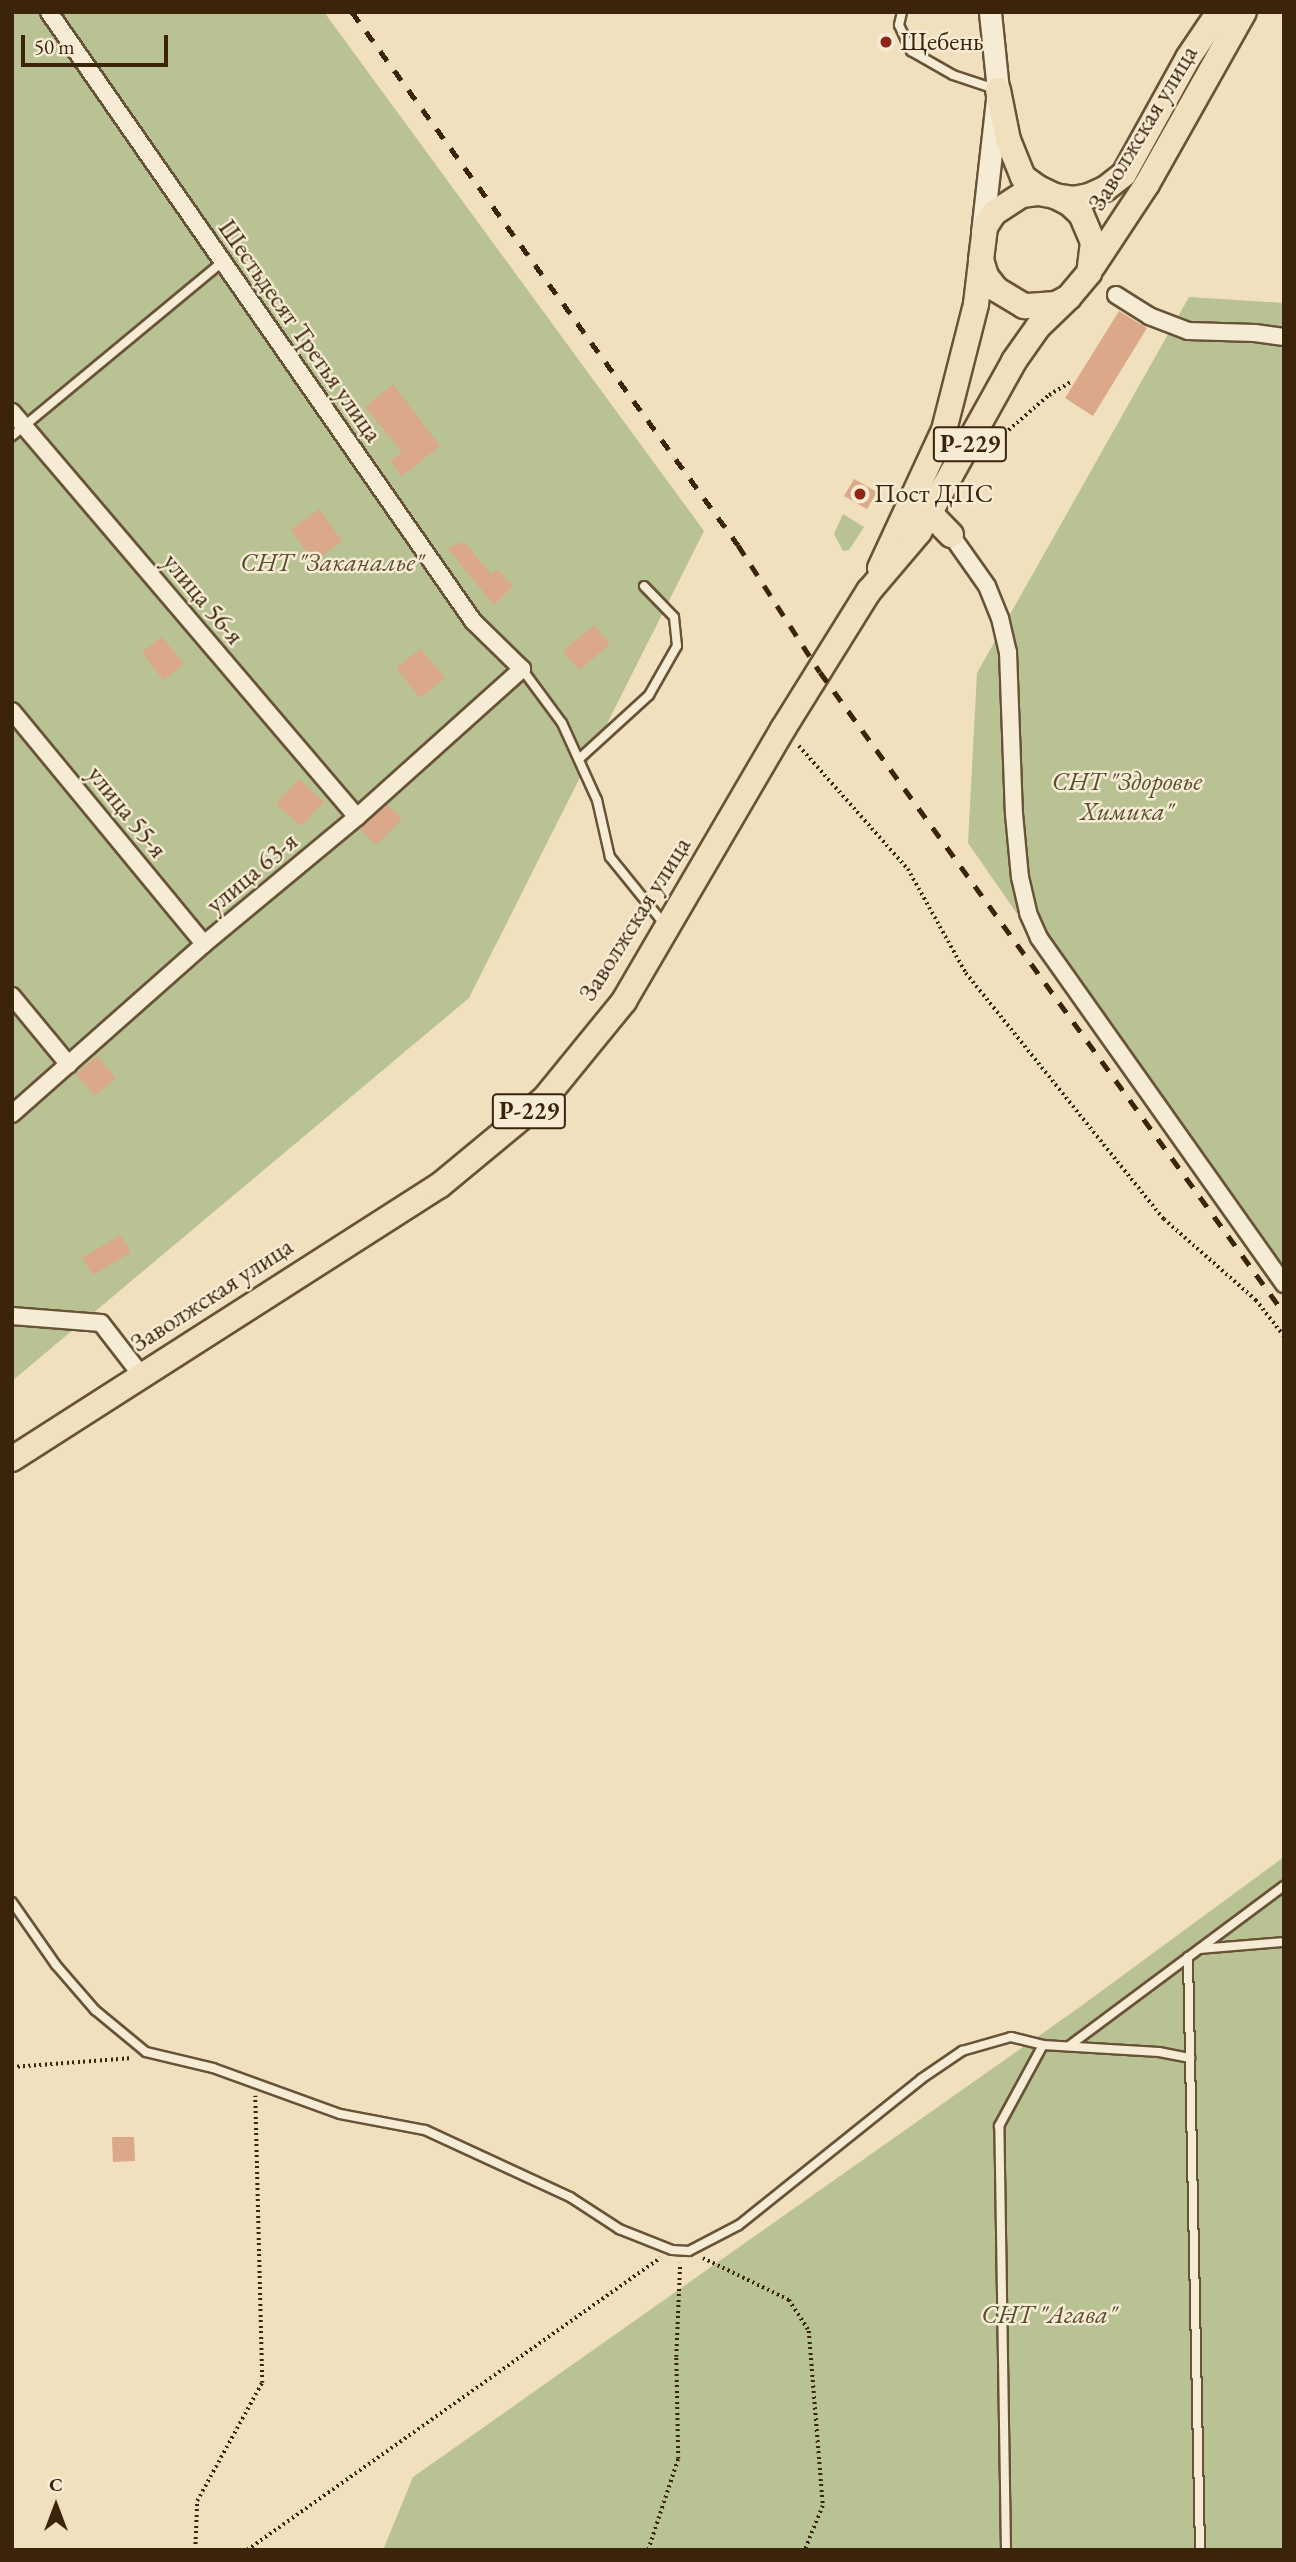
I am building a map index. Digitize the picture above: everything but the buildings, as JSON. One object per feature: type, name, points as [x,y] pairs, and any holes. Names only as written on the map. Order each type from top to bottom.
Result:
[{"type":"main road","points":[[951,535],[921,505],[959,377],[976,304],[985,227],[1007,202],[1038,193],[1073,199],[1089,196],[1105,189],[1124,174],[1188,58],[1219,12]]},
{"type":"main road","name":"Заволжская улица","points":[[1089,273],[1147,184],[1244,12]]},
{"type":"main road","points":[[998,90],[1008,140],[1023,177],[1069,203],[1089,227],[1093,242],[1089,273]]},
{"type":"main road","points":[[981,251],[991,282],[1009,299],[1024,306],[1040,307],[1069,297]]},
{"type":"main road","name":"Р-229","points":[[921,505],[1038,327],[1089,273]]},
{"type":"main road","name":"Заволжская улица","points":[[12,1459],[440,1185],[545,1098],[624,1001],[783,729],[921,505]]},
{"type":"street","name":"Шестьдесят Третья улица","points":[[49,12],[473,621],[522,669]]},
{"type":"street","points":[[981,251],[998,90],[990,12]]},
{"type":"street","points":[[1115,295],[1149,316],[1188,331],[1255,333],[1284,337]]},
{"type":"street","name":"улица 56-я","points":[[12,412],[18,431],[357,817]]},
{"type":"street","points":[[951,535],[987,586],[1006,641],[1014,814],[1020,877],[1028,913],[1039,938],[1284,1284]]},
{"type":"street","name":"улица 63-я","points":[[12,1114],[204,944],[357,817],[522,669]]},
{"type":"street","name":"улица 55-я","points":[[12,711],[204,944]]},
{"type":"street","points":[[12,996],[69,1065]]},
{"type":"street","points":[[12,1316],[101,1323],[142,1376]]},
{"type":"lane","points":[[902,12],[899,25],[911,51],[953,75],[998,90]]},
{"type":"lane","points":[[18,431],[222,261]]},
{"type":"lane","points":[[579,759],[649,695],[677,646],[674,617],[644,586]]},
{"type":"lane","points":[[522,669],[562,723],[579,759],[597,800],[610,857],[667,928]]},
{"type":"lane","points":[[1069,2046],[1284,1886]]},
{"type":"lane","points":[[12,1902],[56,1965],[95,2010],[147,2052],[213,2068],[340,2114],[425,2130],[570,2197],[619,2229],[681,2250],[739,2225],[921,2078],[962,2050],[1011,2037],[1044,2045],[1159,2052],[1190,2058]]},
{"type":"lane","points":[[1200,1949],[1284,1942]]},
{"type":"lane","points":[[1188,1957],[1200,2550]]},
{"type":"lane","points":[[1006,2550],[999,2126],[1044,2045]]},
{"type":"path","points":[[991,446],[1049,395],[1071,382]]},
{"type":"path","points":[[783,729],[908,869],[966,973],[1164,1219],[1256,1300],[1284,1336]]},
{"type":"path","points":[[12,2067],[140,2058],[147,2052]]},
{"type":"path","points":[[195,2550],[197,2501],[262,2382],[255,2084]]},
{"type":"path","points":[[247,2550],[681,2250]]},
{"type":"path","points":[[648,2550],[678,2459],[676,2357],[681,2250]]},
{"type":"path","points":[[681,2250],[789,2300],[809,2331],[822,2506],[805,2550]]},
{"type":"green space","name":"СНТ \"Заканалье\"","points":[[12,12],[324,12],[704,531],[469,998],[12,1381]]},
{"type":"green space","name":"СНТ \"Здоровье Химика\"","points":[[1189,297],[1284,303],[1284,1298],[968,843],[977,673]]},
{"type":"green space","points":[[843,514],[864,527],[849,550],[843,551],[834,534]]},
{"type":"green space","name":"СНТ \"Агава\"","points":[[1284,1857],[1284,2550],[383,2550],[413,2477],[1077,2009]]},
{"type":"railway","points":[[352,12],[738,545],[820,672],[1284,1313]]},
{"type":"place","name":"Щебень","points":[[886,42]]},
{"type":"place","name":"Пост ДПС","points":[[860,494]]}]
